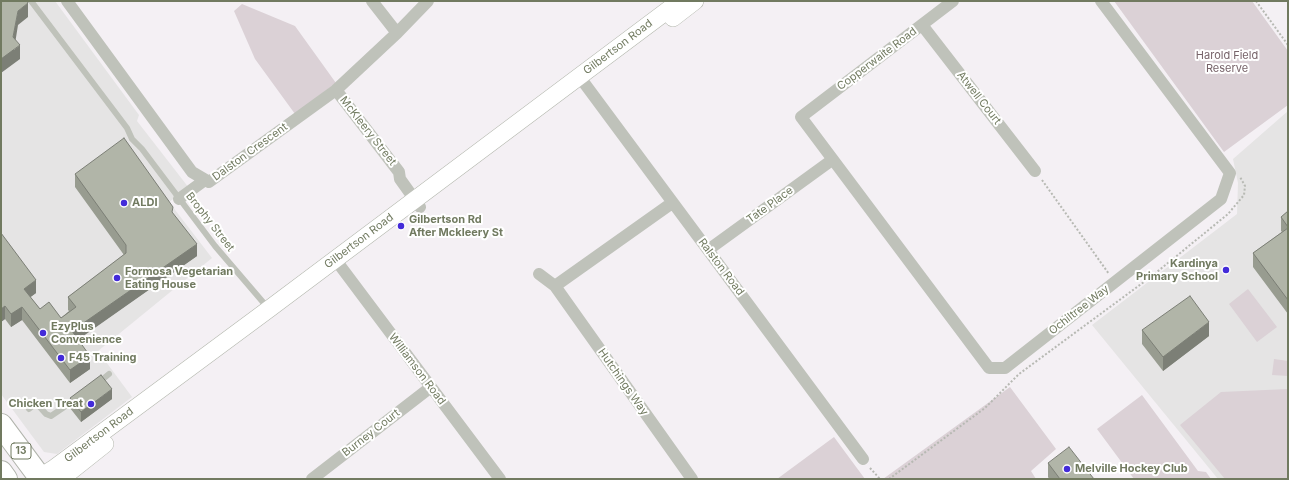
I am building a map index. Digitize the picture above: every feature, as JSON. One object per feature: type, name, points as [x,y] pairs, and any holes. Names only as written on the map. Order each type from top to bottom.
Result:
[{"type":"highway","name":"13","points":[[1,425],[39,478]]},
{"type":"highway","name":"13","points":[[1,472],[6,479]]},
{"type":"street","name":"Dalston Crescent","points":[[66,1],[192,172],[209,182],[336,90],[397,33],[428,1]]},
{"type":"street","points":[[372,1],[397,33]]},
{"type":"street","name":"Gilbertson Road","points":[[39,478],[271,312],[421,201],[582,80],[680,1]]},
{"type":"street","name":"Gilbertson Road","points":[[582,80],[695,1]]},
{"type":"street","name":"Copperwaite Road","points":[[801,117],[953,1]]},
{"type":"street","name":"Ochiltree Way","points":[[801,117],[990,368],[1004,368],[1221,199],[1230,173],[1101,1]]},
{"type":"street","name":"Atwell Court","points":[[922,25],[1035,171]]},
{"type":"street","name":"Ralston Road","points":[[582,80],[863,459]]},
{"type":"street","name":"McKleery Street","points":[[336,90],[399,172],[400,179],[421,201]]},
{"type":"street","name":"Tate Place","points":[[708,250],[832,160]]},
{"type":"street","points":[[179,199],[205,180]]},
{"type":"street","points":[[555,286],[672,203]]},
{"type":"street","name":"Williamson Road","points":[[337,263],[500,479]]},
{"type":"street","name":"Hutchings Way","points":[[539,274],[555,286],[692,479]]},
{"type":"street","name":"Gilbertson Road","points":[[61,479],[271,312]]},
{"type":"street","name":"Burney Court","points":[[312,479],[430,387]]},
{"type":"lane","name":"Brophy Street","points":[[32,1],[127,128],[132,139],[142,149],[215,246],[271,312]]},
{"type":"lane","points":[[90,389],[109,374]]},
{"type":"lane","points":[[29,409],[34,405],[38,405],[46,414],[52,416],[84,393]]},
{"type":"path","points":[[1256,1],[1288,45]]},
{"type":"path","points":[[1035,171],[1115,282]]},
{"type":"path","points":[[889,479],[985,408],[1019,374],[1152,276],[1228,214],[1244,195],[1245,186],[1238,175]]},
{"type":"path","points":[[863,459],[880,479]]},
{"type":"shaded area","points":[[1,1],[55,1],[139,115],[137,121],[189,188],[169,202],[212,258],[98,351],[132,397],[57,454],[44,452],[1,394]]},
{"type":"shaded area","name":"Kardinya Primary School","points":[[1288,111],[1288,479],[1218,479],[1092,325],[1237,214],[1238,183],[1233,159]]},
{"type":"green space","name":"Harold Field Reserve","points":[[1114,1],[1252,1],[1288,51],[1288,105],[1224,152]]},
{"type":"green space","points":[[242,4],[295,26],[336,83],[295,114],[255,59],[234,11]]},
{"type":"green space","points":[[1248,289],[1277,327],[1257,342],[1229,304]]},
{"type":"green space","points":[[1274,359],[1288,361],[1288,376],[1272,375]]},
{"type":"green space","points":[[1010,387],[1056,449],[1031,471],[1036,479],[883,479]]},
{"type":"green space","points":[[1288,389],[1288,479],[1225,479],[1180,425],[1221,392]]},
{"type":"green space","points":[[1142,395],[1198,471],[1206,472],[1211,479],[1134,479],[1097,429]]},
{"type":"green space","points":[[834,437],[865,479],[777,479]]},
{"type":"building","points":[[1,1],[27,1],[28,3],[18,11],[13,37],[20,45],[1,59]]},
{"type":"building","points":[[124,138],[173,207],[172,212],[197,244],[72,331],[90,356],[70,370],[22,307],[11,314],[5,306],[1,309],[1,233],[36,280],[24,289],[40,309],[49,302],[61,318],[76,307],[68,297],[126,253],[126,245],[75,174]]},
{"type":"building","points":[[1288,211],[1288,227],[1281,217]]},
{"type":"building","points":[[1288,228],[1288,300],[1253,253]]},
{"type":"building","points":[[1190,296],[1209,322],[1163,357],[1142,330]]},
{"type":"building","points":[[101,375],[112,389],[81,412],[70,398]]},
{"type":"building","points":[[1069,447],[1094,479],[1060,479],[1048,463]]},
{"type":"place","name":"ALDI","points":[[124,203]]},
{"type":"place","name":"Gilbertson Rd After Mckleery St","points":[[401,226]]},
{"type":"place","name":"Kardinya Primary School","points":[[1226,270]]},
{"type":"place","name":"Formosa Vegetarian Eating House","points":[[117,278]]},
{"type":"place","name":"EzyPlus Convenience","points":[[43,333]]},
{"type":"place","name":"F45 Training","points":[[61,358]]},
{"type":"place","name":"Chicken Treat","points":[[91,404]]},
{"type":"place","name":"Melville Hockey Club","points":[[1067,469]]}]
